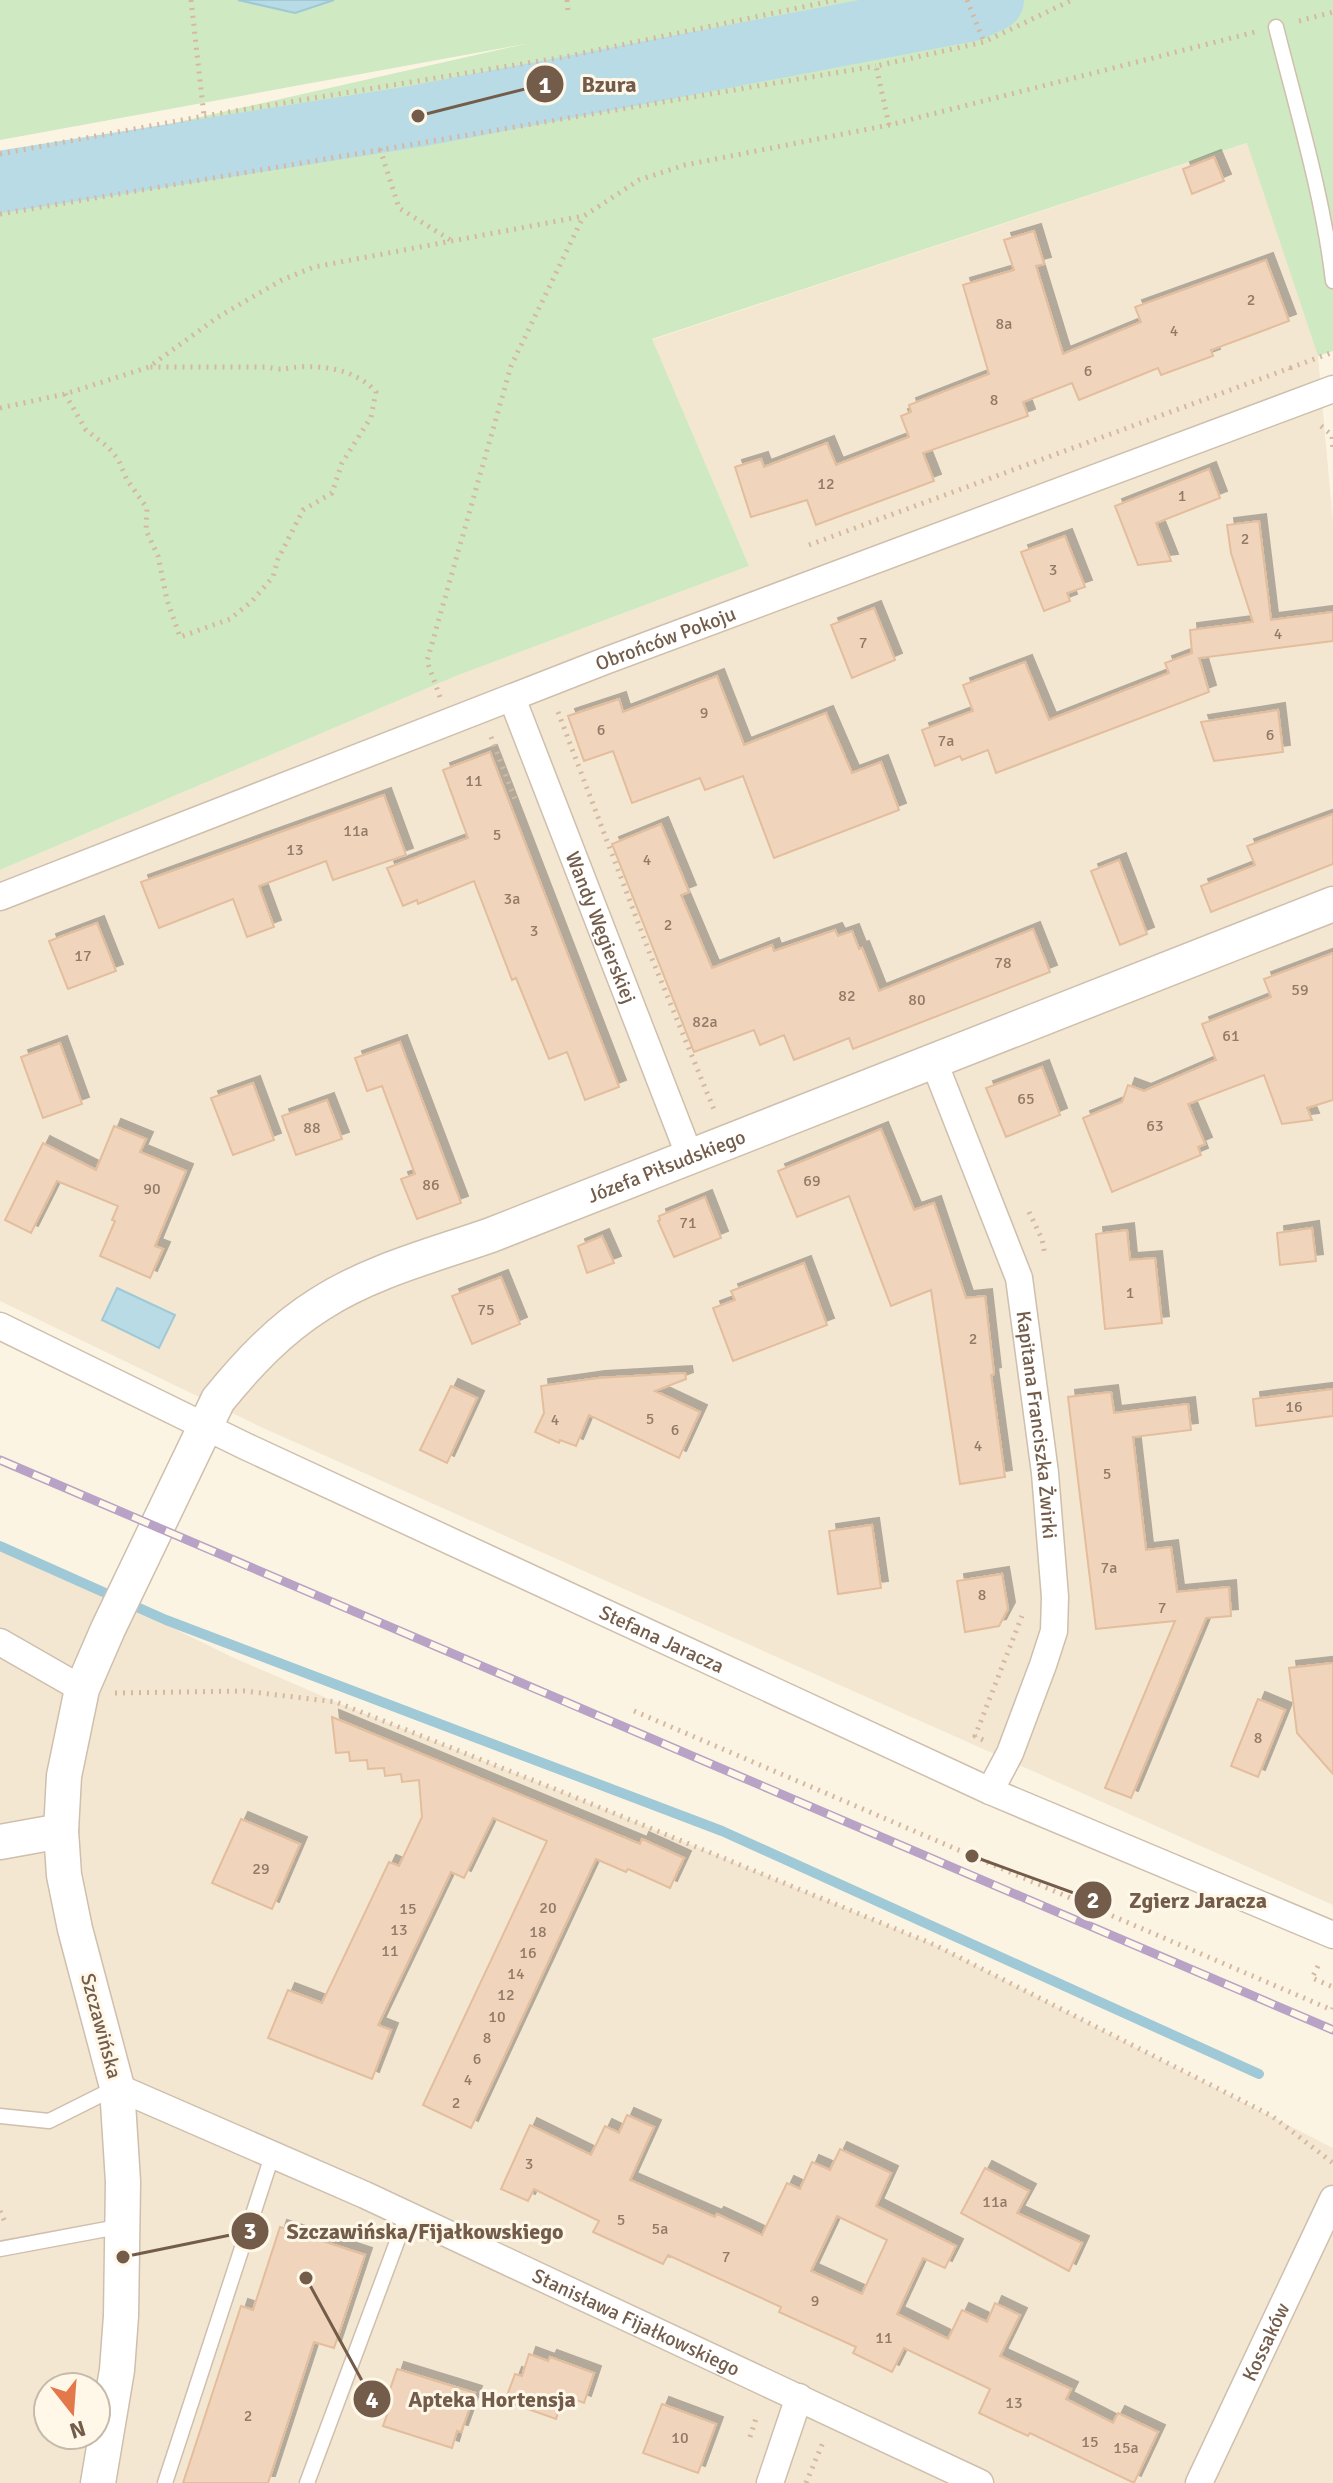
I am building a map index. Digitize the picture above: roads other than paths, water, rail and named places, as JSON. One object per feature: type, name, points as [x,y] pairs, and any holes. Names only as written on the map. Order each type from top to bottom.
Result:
[{"type":"street","name":"Obrońców Pokoju","points":[[0,897],[619,655],[1333,389]]},
{"type":"street","name":"Wandy Węgierskiej","points":[[512,698],[690,1157]]},
{"type":"street","name":"Józefa Piłsudskiego","points":[[130,1583],[218,1400],[270,1342],[323,1302],[369,1280],[1333,904]]},
{"type":"street","name":"Kapitana Franciszka Żwirki","points":[[934,1062],[1019,1278],[1045,1473],[1055,1597],[1054,1631],[1010,1753],[990,1791]]},
{"type":"street","name":"Stefana Jaracza","points":[[0,1326],[203,1426],[990,1791],[1333,1935]]},
{"type":"street","name":"Szczawińska","points":[[98,2483],[117,2370],[123,2182],[117,2087],[75,1929],[64,1875],[61,1831],[64,1776],[96,1691],[108,1629],[130,1583]]},
{"type":"street","points":[[0,1642],[96,1691]]},
{"type":"street","points":[[0,1842],[61,1831]]},
{"type":"street","name":"Stanisława Fijałkowskiego","points":[[117,2087],[273,2153],[980,2483]]},
{"type":"street","name":"Kossaków","points":[[1199,2483],[1333,2199]]},
{"type":"street","points":[[770,2483],[799,2397]]},
{"type":"lane","points":[[1276,27],[1312,170],[1333,281]]},
{"type":"lane","points":[[0,2116],[49,2121],[117,2087]]},
{"type":"lane","points":[[165,2483],[273,2153]]},
{"type":"lane","points":[[307,2483],[407,2215]]},
{"type":"lane","points":[[0,2249],[123,2226]]},
{"type":"water","points":[[238,0],[334,0],[295,13]]},
{"type":"water","points":[[117,1288],[175,1315],[159,1348],[102,1320]]},
{"type":"waterway","points":[[0,182],[418,116],[972,10],[993,0]]},
{"type":"waterway","points":[[0,1546],[166,1620],[722,1831],[1259,2074]]},
{"type":"railway","points":[[0,1460],[1333,2030]]},
{"type":"place","name":"Bzura","points":[[418,116]]},
{"type":"place","name":"Zgierz Jaracza","points":[[972,1856]]},
{"type":"place","name":"Szczawińska/Fijałkowskiego","points":[[123,2257]]},
{"type":"place","name":"Apteka Hortensja","points":[[306,2278]]}]
